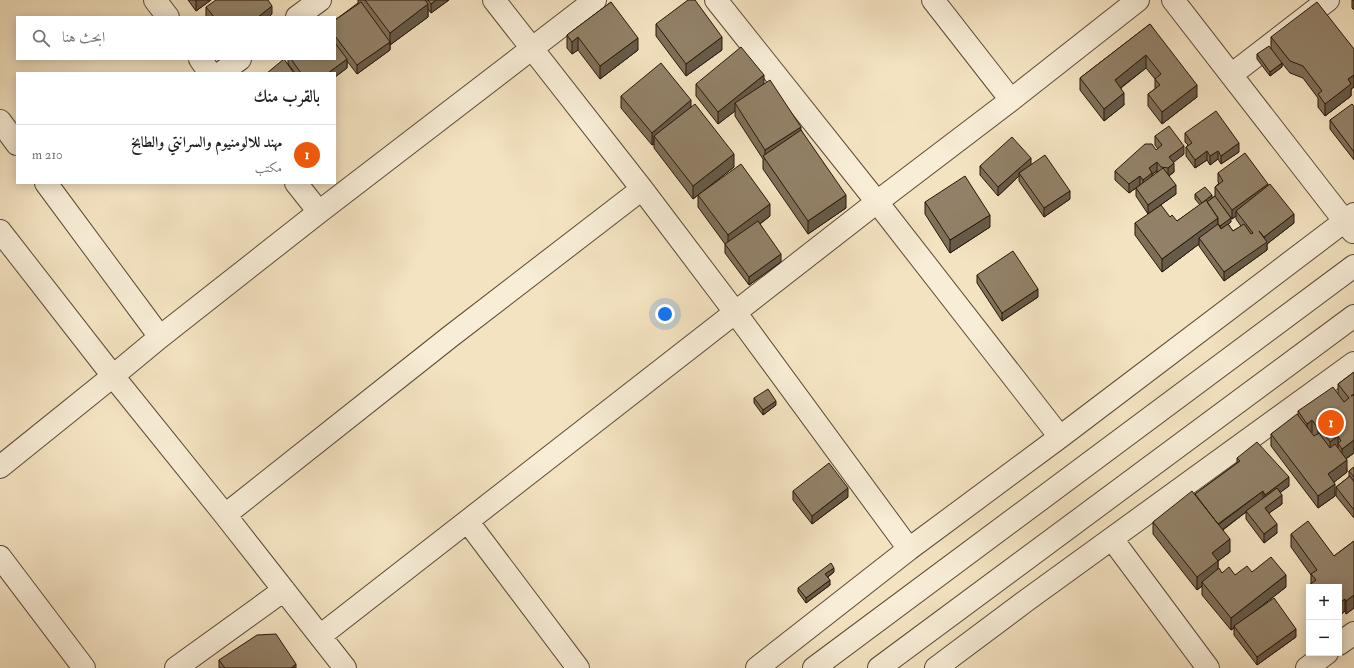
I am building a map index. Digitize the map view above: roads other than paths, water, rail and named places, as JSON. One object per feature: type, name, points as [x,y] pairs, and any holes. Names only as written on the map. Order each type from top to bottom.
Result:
[{"type":"street","points":[[155,0],[167,16]]},
{"type":"street","points":[[298,16],[320,0]]},
{"type":"street","points":[[494,0],[642,189],[735,312],[909,549]]},
{"type":"street","points":[[0,467],[160,337],[319,212],[595,0]]},
{"type":"street","points":[[716,0],[877,202],[1060,437]]},
{"type":"street","points":[[933,0],[1011,100]]},
{"type":"street","points":[[320,636],[1138,0]]},
{"type":"street","points":[[756,668],[909,549],[1351,222],[1231,75],[1173,0]]},
{"type":"street","points":[[1231,75],[1328,0]]},
{"type":"street","points":[[201,60],[209,72]]},
{"type":"street","points":[[222,72],[239,60]]},
{"type":"street","points":[[0,121],[16,143]]},
{"type":"street","points":[[47,184],[160,337]]},
{"type":"street","points":[[297,184],[319,212]]},
{"type":"street","points":[[225,515],[451,336],[642,189]]},
{"type":"street","points":[[0,231],[345,668]]},
{"type":"street","points":[[814,668],[1354,266]]},
{"type":"street","points":[[878,668],[1354,316]]},
{"type":"street","points":[[936,668],[1027,600],[1354,363]]},
{"type":"street","points":[[468,522],[578,668]]},
{"type":"street","points":[[1112,539],[1208,668]]},
{"type":"street","points":[[0,557],[84,668]]},
{"type":"street","points":[[176,668],[284,590]]},
{"type":"street","points":[[1342,642],[1354,633]]},
{"type":"street","points":[[1307,668],[1323,656]]},
{"type":"place","name":"مهند للالومنيوم والسرانتي والطابخ","points":[[1331,423]]}]
